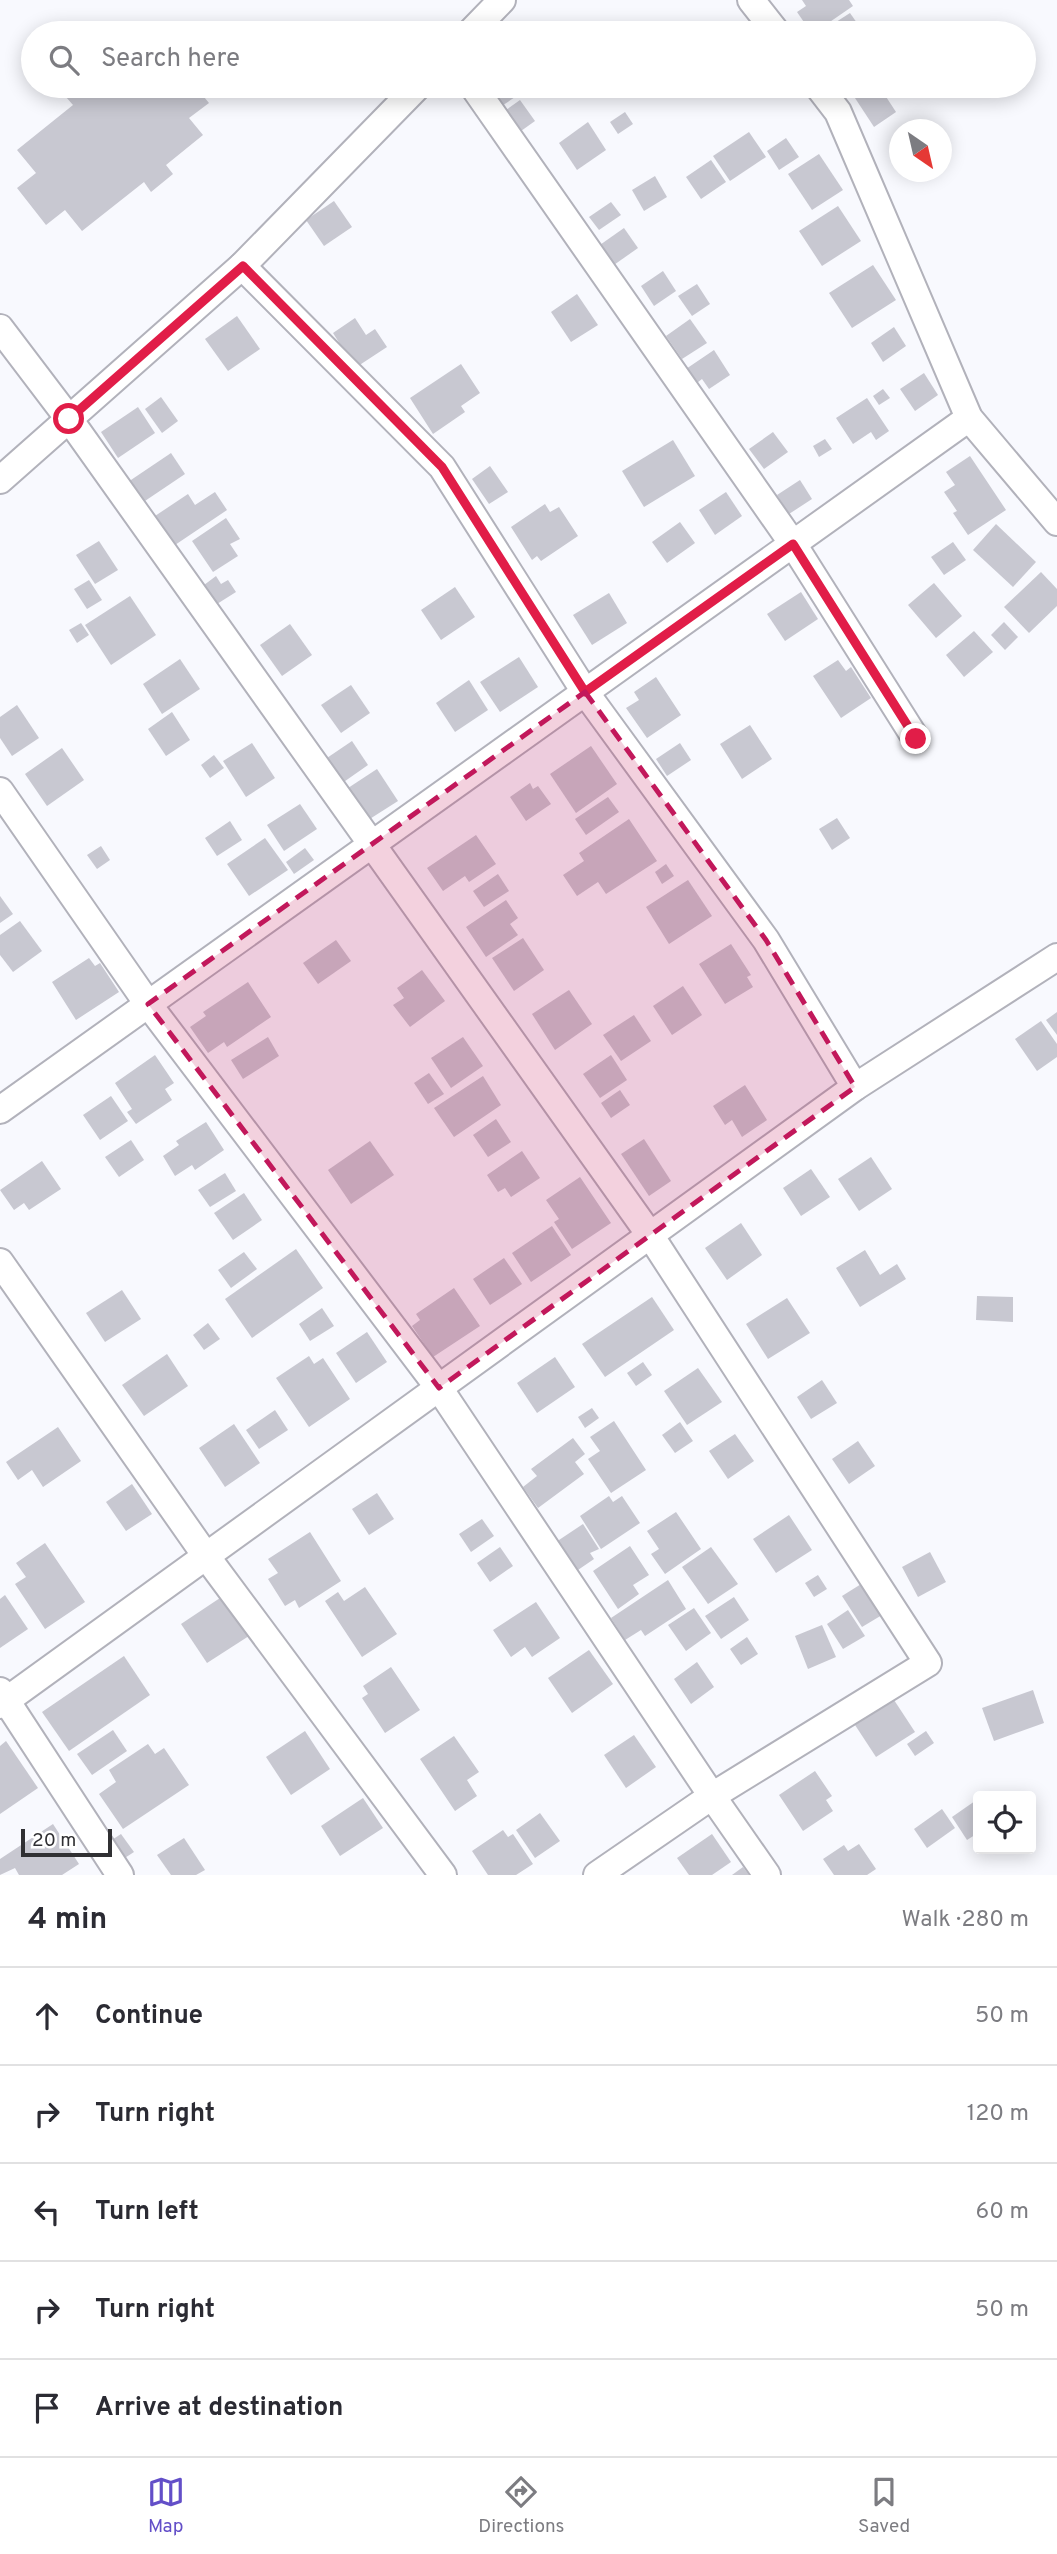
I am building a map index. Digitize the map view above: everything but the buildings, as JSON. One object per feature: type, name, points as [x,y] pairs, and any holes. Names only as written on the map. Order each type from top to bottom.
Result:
[{"type":"street","points":[[482,21],[502,0]]},
{"type":"street","points":[[751,0],[768,21]]},
{"type":"street","points":[[0,480],[243,266],[406,98]]},
{"type":"street","points":[[481,98],[793,544],[916,739]]},
{"type":"street","points":[[827,98],[838,112],[969,418],[1057,522]]},
{"type":"street","points":[[243,266],[442,467],[585,692],[766,940],[855,1087]]},
{"type":"street","points":[[0,328],[69,419],[650,1235],[928,1663],[712,1797],[597,1875]]},
{"type":"street","points":[[0,1110],[969,418]]},
{"type":"street","points":[[0,791],[148,1004],[439,1388],[767,1875]]},
{"type":"street","points":[[120,1875],[2,1698],[206,1556],[855,1087],[1057,957]]},
{"type":"street","points":[[0,1262],[206,1556],[443,1875]]},
{"type":"highlighted area","points":[[585,692],[766,940],[855,1087],[439,1388],[148,1004]]},
{"type":"route","points":[[69,419],[243,266],[442,467],[585,692],[793,544],[916,739]]}]
